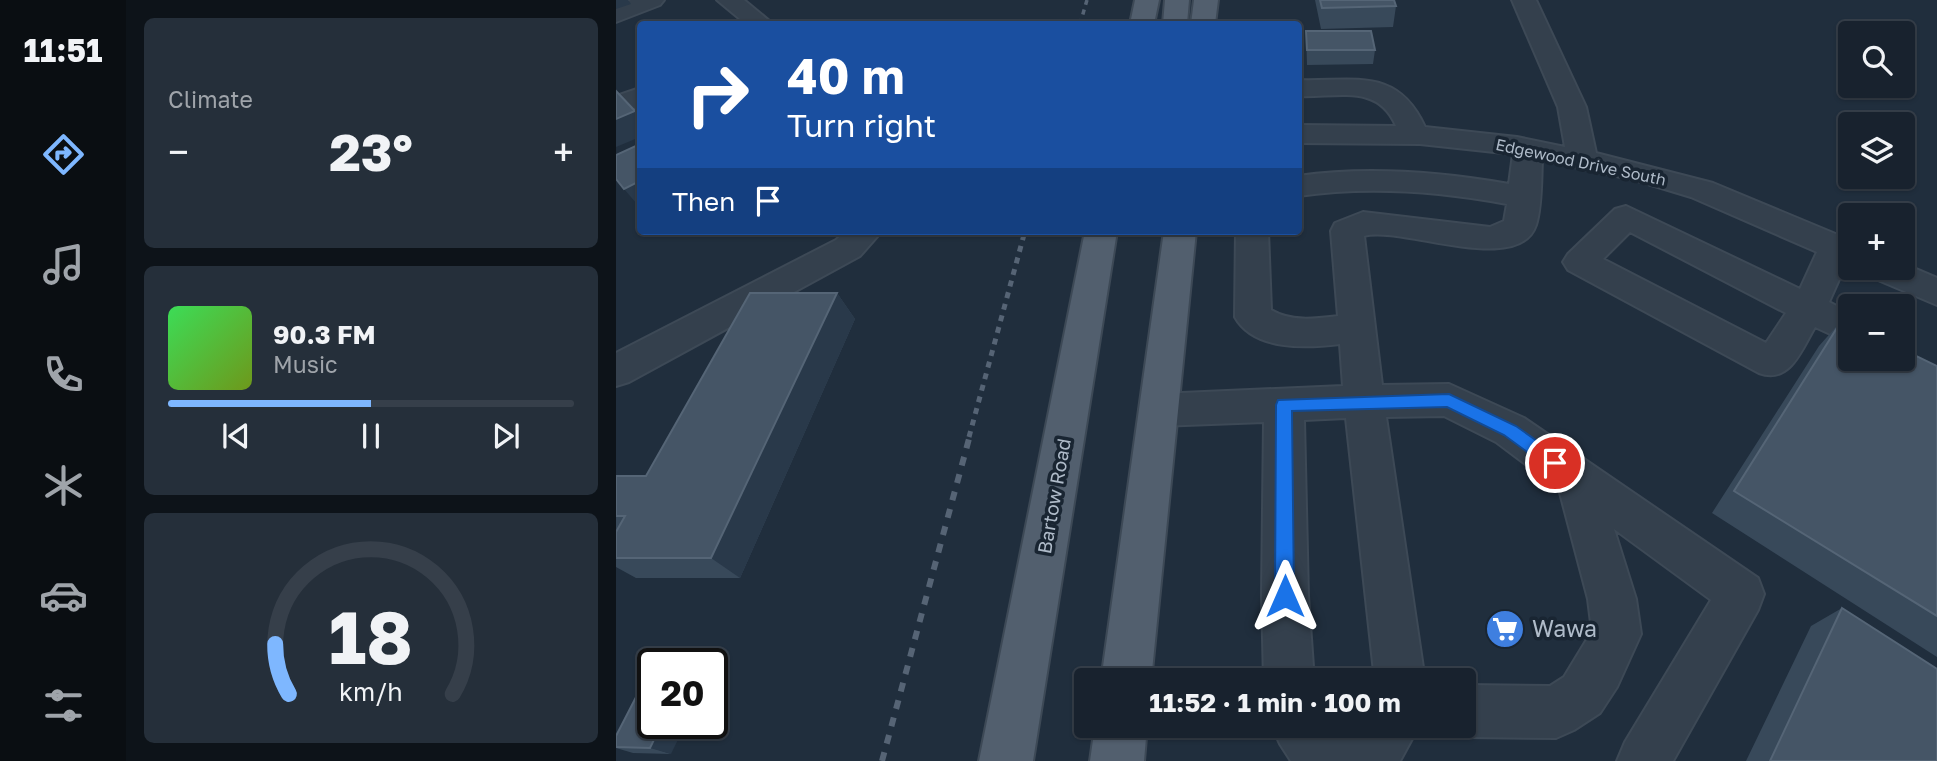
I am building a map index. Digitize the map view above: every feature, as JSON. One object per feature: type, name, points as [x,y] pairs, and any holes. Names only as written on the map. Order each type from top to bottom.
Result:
[{"type":"main road","points":[[1143,21],[1147,0]]},
{"type":"main road","points":[[1175,21],[1177,0]]},
{"type":"main road","points":[[1203,21],[1206,0]]},
{"type":"main road","name":"Bartow Road","points":[[1006,761],[1100,235]]},
{"type":"main road","points":[[1128,668],[1180,235]]},
{"type":"main road","points":[[1117,761],[1120,738]]},
{"type":"street","points":[[616,15],[652,0]]},
{"type":"street","points":[[729,0],[757,21]]},
{"type":"street","points":[[1524,0],[1572,107],[1582,160]]},
{"type":"street","points":[[1302,88],[1375,89],[1389,95],[1401,106],[1415,135]]},
{"type":"street","points":[[616,106],[637,97]]},
{"type":"street","name":"Edgewood Drive South","points":[[1302,134],[1415,135],[1529,148],[1640,172],[1702,190],[1838,248]]},
{"type":"street","points":[[1398,668],[1364,401],[1347,231],[1363,223],[1490,238],[1508,235],[1520,225],[1529,148]]},
{"type":"street","points":[[1640,172],[1626,217],[1580,262],[1772,363],[1810,309],[1838,258]]},
{"type":"street","points":[[1304,185],[1360,190],[1379,182],[1458,184],[1523,197]]},
{"type":"street","points":[[1626,217],[1838,323]]},
{"type":"street","points":[[1252,235],[1253,317],[1271,329],[1290,334],[1357,328]]},
{"type":"street","points":[[616,371],[857,240]]},
{"type":"street","points":[[1910,280],[1937,292]]},
{"type":"street","points":[[1158,410],[1449,400],[1510,430],[1741,594],[1644,761]]},
{"type":"street","points":[[1284,405],[1285,596],[1288,668]]},
{"type":"street","points":[[1476,711],[1556,712],[1582,695],[1600,669],[1617,635],[1612,599],[1578,479]]},
{"type":"street","points":[[1307,738],[1315,749],[1337,761]]},
{"type":"street","points":[[1369,761],[1385,738]]},
{"type":"building","points":[[1320,0],[1394,0],[1396,6],[1322,8]]},
{"type":"building","points":[[1306,31],[1371,31],[1375,50],[1307,50]]},
{"type":"building","points":[[616,91],[635,111],[616,119]]},
{"type":"building","points":[[637,145],[637,182],[624,189],[616,179],[616,155]]},
{"type":"building","points":[[750,293],[837,293],[711,558],[616,558],[616,532],[625,516],[616,516],[616,476],[646,476]]},
{"type":"building","points":[[1838,326],[1838,371],[1915,371],[1915,355],[1937,366],[1937,616],[1734,491]]},
{"type":"building","points":[[1842,608],[1937,669],[1937,761],[1770,761]]},
{"type":"building","points":[[637,695],[637,739],[654,739],[650,748],[616,747],[616,736]]},
{"type":"railway","points":[[1081,21],[1087,0]]},
{"type":"railway","points":[[969,437],[1024,235]]},
{"type":"railway","points":[[882,761],[970,435]]},
{"type":"place","name":"Wawa","points":[[1505,629]]},
{"type":"route","points":[[1285,596],[1284,405],[1449,400],[1510,430],[1555,463]]}]
